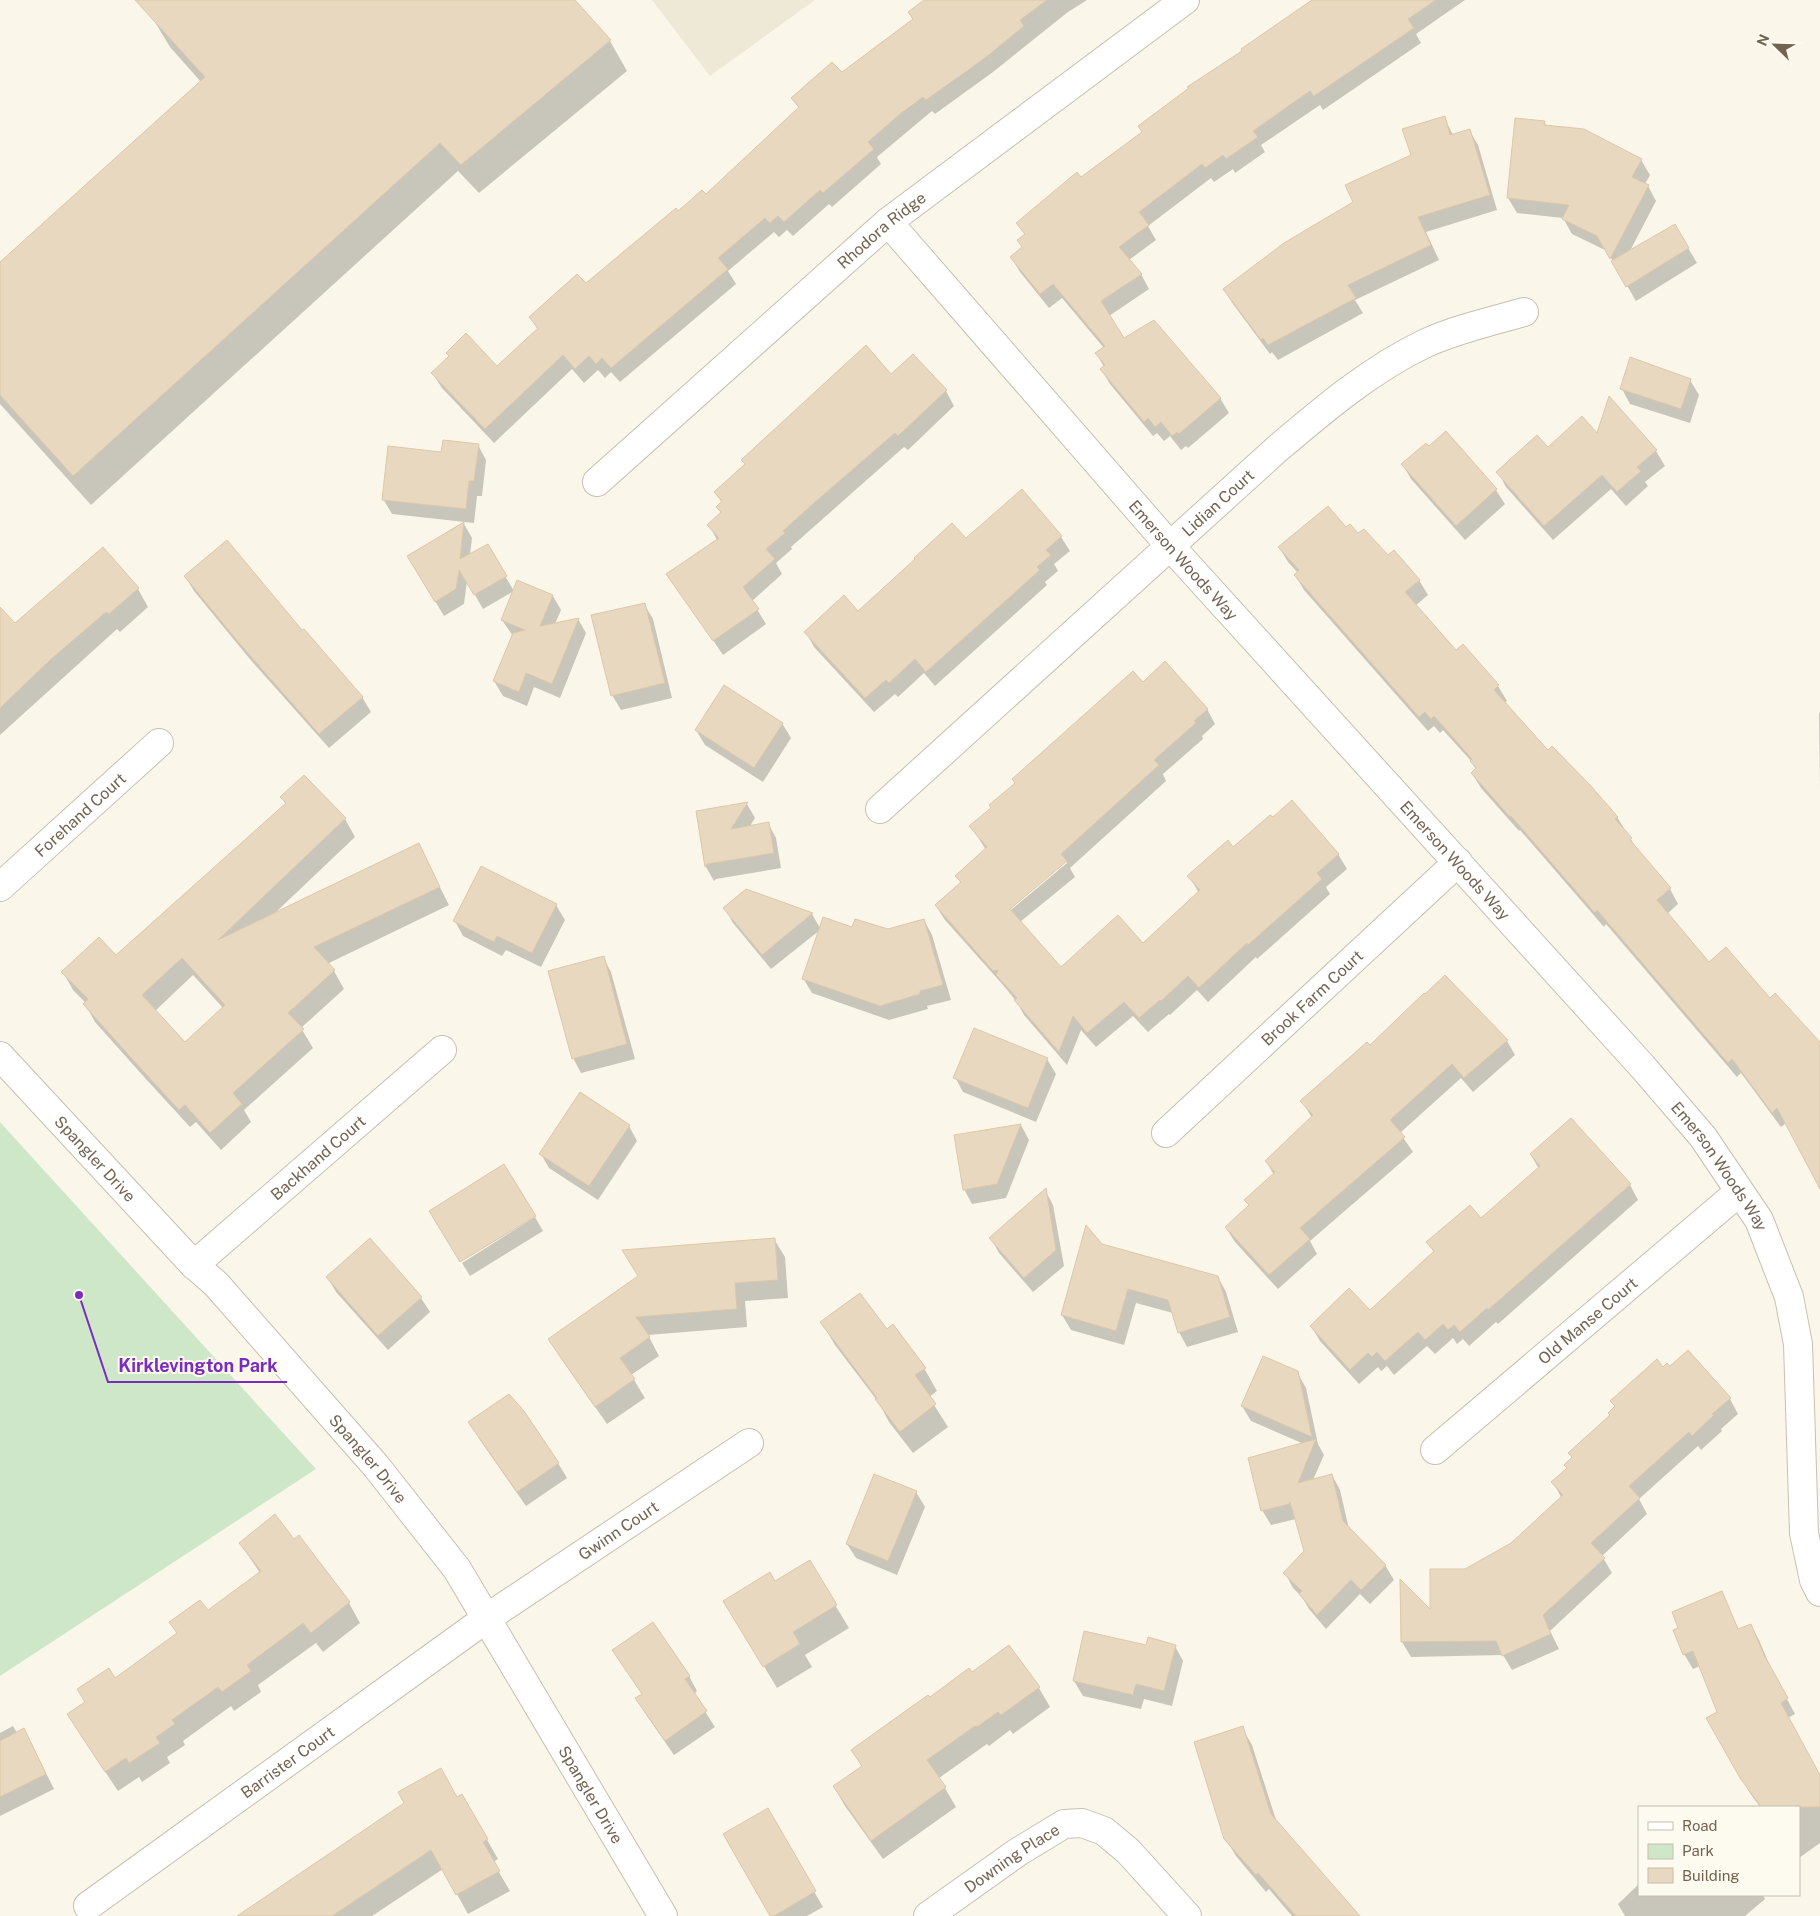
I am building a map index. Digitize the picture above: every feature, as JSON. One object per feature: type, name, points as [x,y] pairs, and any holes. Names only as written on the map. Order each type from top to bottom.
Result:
[{"type":"street","name":"Rhodora Ridge","points":[[597,482],[888,222],[1185,0]]},
{"type":"street","name":"Emerson Woods Way","points":[[888,222],[1171,546],[1642,1066],[1703,1137],[1759,1220],[1789,1297],[1798,1344],[1804,1533],[1814,1580],[1820,1592]]},
{"type":"street","name":"Lidian Court","points":[[880,809],[1277,449],[1329,405],[1372,374],[1426,344],[1481,324],[1524,312]]},
{"type":"street","name":"Forehand Court","points":[[0,887],[159,742]]},
{"type":"street","name":"Brook Farm Court","points":[[1166,1133],[1458,862]]},
{"type":"street","name":"Backhand Court","points":[[194,1265],[442,1050]]},
{"type":"street","name":"Spangler Drive","points":[[0,1056],[194,1265],[216,1284],[376,1466],[457,1569],[663,1916]]},
{"type":"street","name":"Old Manse Court","points":[[1436,1450],[1740,1192]]},
{"type":"street","name":"Gwinn Court","points":[[487,1618],[749,1443]]},
{"type":"street","name":"Barrister Court","points":[[88,1906],[487,1618]]},
{"type":"street","name":"Downing Place","points":[[928,1916],[1018,1852],[1064,1824],[1082,1823],[1104,1831],[1128,1851],[1187,1916]]},
{"type":"shaded area","points":[[652,0],[815,0],[710,76]]},
{"type":"green space","points":[[0,1122],[316,1469],[0,1676]]},
{"type":"building","points":[[135,0],[575,0],[611,40],[461,165],[440,143],[73,476],[0,395],[0,262],[205,77]]},
{"type":"building","points":[[924,0],[1047,0],[1020,20],[1024,26],[985,58],[926,100],[923,97],[900,114],[868,142],[874,149],[823,193],[820,190],[784,222],[778,216],[770,223],[765,218],[718,258],[728,269],[611,368],[602,358],[596,364],[589,356],[575,369],[563,355],[485,429],[431,373],[449,356],[446,353],[466,333],[497,366],[538,328],[529,317],[577,274],[586,283],[676,208],[678,211],[702,190],[706,194],[799,107],[791,98],[832,62],[842,72],[913,19],[908,12]]},
{"type":"building","points":[[1312,0],[1436,0],[1408,19],[1414,28],[1314,96],[1310,91],[1253,131],[1258,137],[1226,159],[1223,155],[1205,168],[1202,164],[1139,212],[1149,225],[1119,247],[1142,274],[1101,301],[1124,338],[1154,320],[1221,398],[1179,434],[1177,432],[1172,436],[1161,422],[1155,427],[1148,418],[1144,422],[1100,369],[1105,365],[1095,353],[1105,346],[1053,284],[1040,294],[1010,257],[1022,247],[1017,240],[1025,234],[1016,223],[1077,172],[1081,177],[1142,132],[1138,126],[1189,88],[1187,87],[1242,51],[1241,49]]},
{"type":"building","points":[[1445,116],[1450,135],[1470,129],[1490,195],[1418,217],[1431,245],[1348,285],[1356,298],[1268,345],[1263,338],[1261,340],[1223,289],[1284,243],[1353,202],[1345,185],[1411,155],[1402,129]]},
{"type":"building","points":[[1515,118],[1545,121],[1544,125],[1584,129],[1642,159],[1632,177],[1649,185],[1610,259],[1597,236],[1562,219],[1569,205],[1507,198]]},
{"type":"building","points":[[1675,224],[1689,248],[1626,287],[1611,261]]},
{"type":"building","points":[[866,345],[891,374],[913,354],[947,390],[898,436],[895,433],[814,503],[783,531],[785,533],[766,549],[775,559],[743,587],[759,609],[713,641],[666,574],[719,538],[707,525],[721,512],[716,507],[722,501],[714,492],[745,464],[741,460]]},
{"type":"building","points":[[1630,357],[1691,379],[1681,409],[1620,389]]},
{"type":"building","points":[[1609,396],[1657,450],[1637,467],[1641,471],[1617,492],[1602,475],[1544,526],[1496,472],[1537,435],[1548,447],[1582,416],[1597,433]]},
{"type":"building","points":[[1446,431],[1497,489],[1456,526],[1401,464],[1426,443],[1429,446]]},
{"type":"building","points":[[443,440],[479,444],[474,481],[469,481],[466,509],[382,500],[388,446],[441,452]]},
{"type":"building","points":[[1022,489],[1062,536],[1046,550],[1051,555],[1037,567],[1040,570],[926,672],[915,659],[889,683],[886,680],[865,698],[804,632],[844,595],[858,611],[952,523],[966,538]]},
{"type":"building","points":[[1328,506],[1346,527],[1350,524],[1358,533],[1364,529],[1388,555],[1394,550],[1420,580],[1405,592],[1456,650],[1463,644],[1499,685],[1494,690],[1548,750],[1552,746],[1618,817],[1615,819],[1632,838],[1630,840],[1671,888],[1657,900],[1709,962],[1726,947],[1770,998],[1775,993],[1820,1042],[1820,1189],[1777,1108],[1772,1113],[1732,1059],[1728,1063],[1597,910],[1595,913],[1471,773],[1476,768],[1470,761],[1472,759],[1434,716],[1431,719],[1425,712],[1419,717],[1294,575],[1299,570],[1278,547]]},
{"type":"building","points":[[464,522],[460,559],[488,544],[507,576],[474,595],[459,570],[456,589],[435,602],[407,556]]},
{"type":"building","points":[[227,540],[302,630],[304,629],[363,697],[319,734],[239,643],[184,576]]},
{"type":"building","points":[[103,547],[139,588],[109,614],[106,612],[49,661],[0,708],[0,607],[15,623]]},
{"type":"building","points":[[517,580],[553,595],[540,626],[579,618],[552,684],[526,673],[519,692],[493,681],[513,633],[525,630],[501,620]]},
{"type":"building","points":[[645,603],[665,683],[611,696],[591,615]]},
{"type":"building","points":[[1165,661],[1208,709],[1194,721],[1196,723],[1154,760],[1159,765],[1061,854],[1067,861],[1010,909],[1061,967],[1118,915],[1143,943],[1200,890],[1187,876],[1228,840],[1233,847],[1270,815],[1273,817],[1292,800],[1339,854],[1317,873],[1322,879],[1248,945],[1247,943],[1199,988],[1188,976],[1139,1018],[1124,1002],[1087,1033],[1073,1016],[1059,1052],[1014,1000],[1017,998],[996,975],[998,970],[993,971],[935,905],[961,882],[955,876],[987,847],[969,826],[991,808],[989,805],[1015,783],[1012,779],[1133,671],[1143,682]]},
{"type":"building","points":[[724,685],[783,723],[754,768],[695,730]]},
{"type":"building","points":[[304,775],[346,818],[218,940],[419,843],[440,887],[314,947],[335,970],[288,1013],[304,1029],[233,1093],[242,1104],[210,1133],[185,1105],[179,1110],[83,1004],[88,999],[61,972],[99,937],[116,955],[286,803],[280,797]],"holes":[[[182,958],[225,1005],[185,1042],[142,995]]]},
{"type":"building","points":[[748,802],[731,829],[769,822],[774,853],[707,864],[705,867],[696,811]]},
{"type":"building","points":[[481,866],[557,904],[532,953],[497,936],[494,942],[453,921]]},
{"type":"building","points":[[746,889],[813,913],[762,955],[723,908]]},
{"type":"building","points":[[823,917],[852,927],[855,919],[888,929],[924,919],[943,985],[920,991],[920,994],[880,1006],[802,979]]},
{"type":"building","points":[[604,956],[627,1044],[572,1059],[548,971]]},
{"type":"building","points":[[1445,975],[1508,1040],[1464,1078],[1452,1064],[1390,1120],[1405,1137],[1300,1228],[1310,1239],[1269,1275],[1225,1227],[1249,1205],[1244,1200],[1275,1172],[1265,1161],[1313,1115],[1300,1101],[1367,1042],[1370,1045]]},
{"type":"building","points":[[974,1028],[1048,1058],[1028,1108],[953,1078]]},
{"type":"building","points":[[580,1092],[630,1125],[589,1186],[539,1154]]},
{"type":"building","points":[[1571,1118],[1631,1184],[1488,1310],[1487,1308],[1460,1332],[1454,1325],[1448,1330],[1443,1324],[1425,1340],[1418,1332],[1385,1361],[1377,1352],[1372,1357],[1368,1353],[1350,1370],[1310,1326],[1349,1288],[1370,1310],[1434,1251],[1426,1242],[1470,1205],[1481,1218],[1540,1166],[1530,1154]]},
{"type":"building","points":[[1021,1124],[997,1184],[963,1190],[954,1135]]},
{"type":"building","points":[[504,1164],[536,1216],[460,1262],[429,1211]]},
{"type":"building","points":[[1046,1188],[1056,1250],[1024,1278],[989,1238]]},
{"type":"building","points":[[1086,1225],[1102,1244],[1218,1276],[1230,1317],[1178,1333],[1168,1300],[1128,1289],[1116,1331],[1061,1315]]},
{"type":"building","points":[[370,1238],[422,1297],[378,1336],[326,1277]]},
{"type":"building","points":[[775,1238],[778,1280],[735,1283],[737,1309],[636,1317],[650,1337],[620,1358],[635,1379],[595,1407],[548,1339],[638,1276],[622,1250]]},
{"type":"building","points":[[860,1293],[887,1329],[893,1324],[926,1368],[915,1375],[936,1404],[900,1432],[820,1322]]},
{"type":"building","points":[[1688,1350],[1731,1398],[1712,1414],[1714,1415],[1692,1436],[1689,1432],[1629,1486],[1640,1498],[1591,1543],[1605,1558],[1543,1615],[1551,1634],[1502,1656],[1496,1641],[1401,1642],[1400,1579],[1430,1609],[1430,1569],[1465,1569],[1511,1543],[1563,1495],[1551,1482],[1567,1468],[1564,1465],[1572,1457],[1568,1453],[1610,1415],[1608,1413],[1615,1406],[1610,1401],[1657,1359],[1663,1367],[1667,1363],[1670,1366]]},
{"type":"building","points":[[1263,1356],[1298,1371],[1312,1437],[1241,1406]]},
{"type":"building","points":[[509,1394],[524,1411],[559,1463],[517,1492],[468,1422]]},
{"type":"building","points":[[1316,1439],[1298,1483],[1332,1474],[1343,1521],[1386,1565],[1361,1590],[1351,1580],[1317,1615],[1299,1594],[1302,1591],[1283,1573],[1304,1551],[1290,1502],[1289,1504],[1261,1511],[1248,1458]]},
{"type":"building","points":[[874,1474],[917,1491],[888,1561],[846,1544]]},
{"type":"building","points":[[275,1514],[294,1539],[299,1535],[350,1602],[311,1633],[303,1623],[247,1665],[251,1671],[222,1692],[218,1687],[172,1720],[175,1724],[156,1737],[160,1743],[129,1763],[126,1758],[105,1772],[67,1714],[85,1702],[77,1689],[109,1668],[115,1678],[177,1633],[169,1622],[200,1600],[208,1610],[261,1571],[239,1543]]},
{"type":"building","points":[[810,1560],[837,1605],[793,1632],[800,1644],[763,1667],[723,1601],[770,1572],[775,1581]]},
{"type":"building","points":[[1722,1591],[1738,1629],[1751,1624],[1764,1655],[1788,1698],[1781,1703],[1820,1775],[1820,1807],[1760,1806],[1740,1778],[1706,1718],[1717,1712],[1693,1651],[1683,1655],[1673,1630],[1678,1628],[1672,1612]]},
{"type":"building","points":[[653,1622],[690,1676],[685,1679],[707,1711],[665,1741],[635,1698],[642,1694],[612,1650]]},
{"type":"building","points":[[1084,1631],[1146,1645],[1148,1637],[1176,1645],[1164,1691],[1136,1684],[1133,1695],[1073,1681]]},
{"type":"building","points":[[1009,1645],[1040,1687],[1001,1715],[998,1712],[977,1727],[975,1726],[927,1760],[946,1787],[871,1841],[833,1786],[862,1766],[851,1750],[928,1695],[930,1697],[969,1668],[972,1672]]},
{"type":"building","points":[[1243,1726],[1271,1814],[1360,1916],[1296,1916],[1258,1873],[1256,1875],[1224,1839],[1194,1742]]},
{"type":"building","points":[[24,1728],[46,1774],[0,1797],[0,1741]]},
{"type":"building","points":[[441,1768],[457,1797],[462,1794],[488,1839],[483,1842],[500,1871],[456,1895],[431,1850],[332,1916],[237,1916],[404,1803],[398,1792]]},
{"type":"building","points":[[768,1808],[816,1891],[774,1916],[770,1916],[723,1834]]},
{"type":"place","name":"Kirklevington Park","points":[[79,1295]]}]
